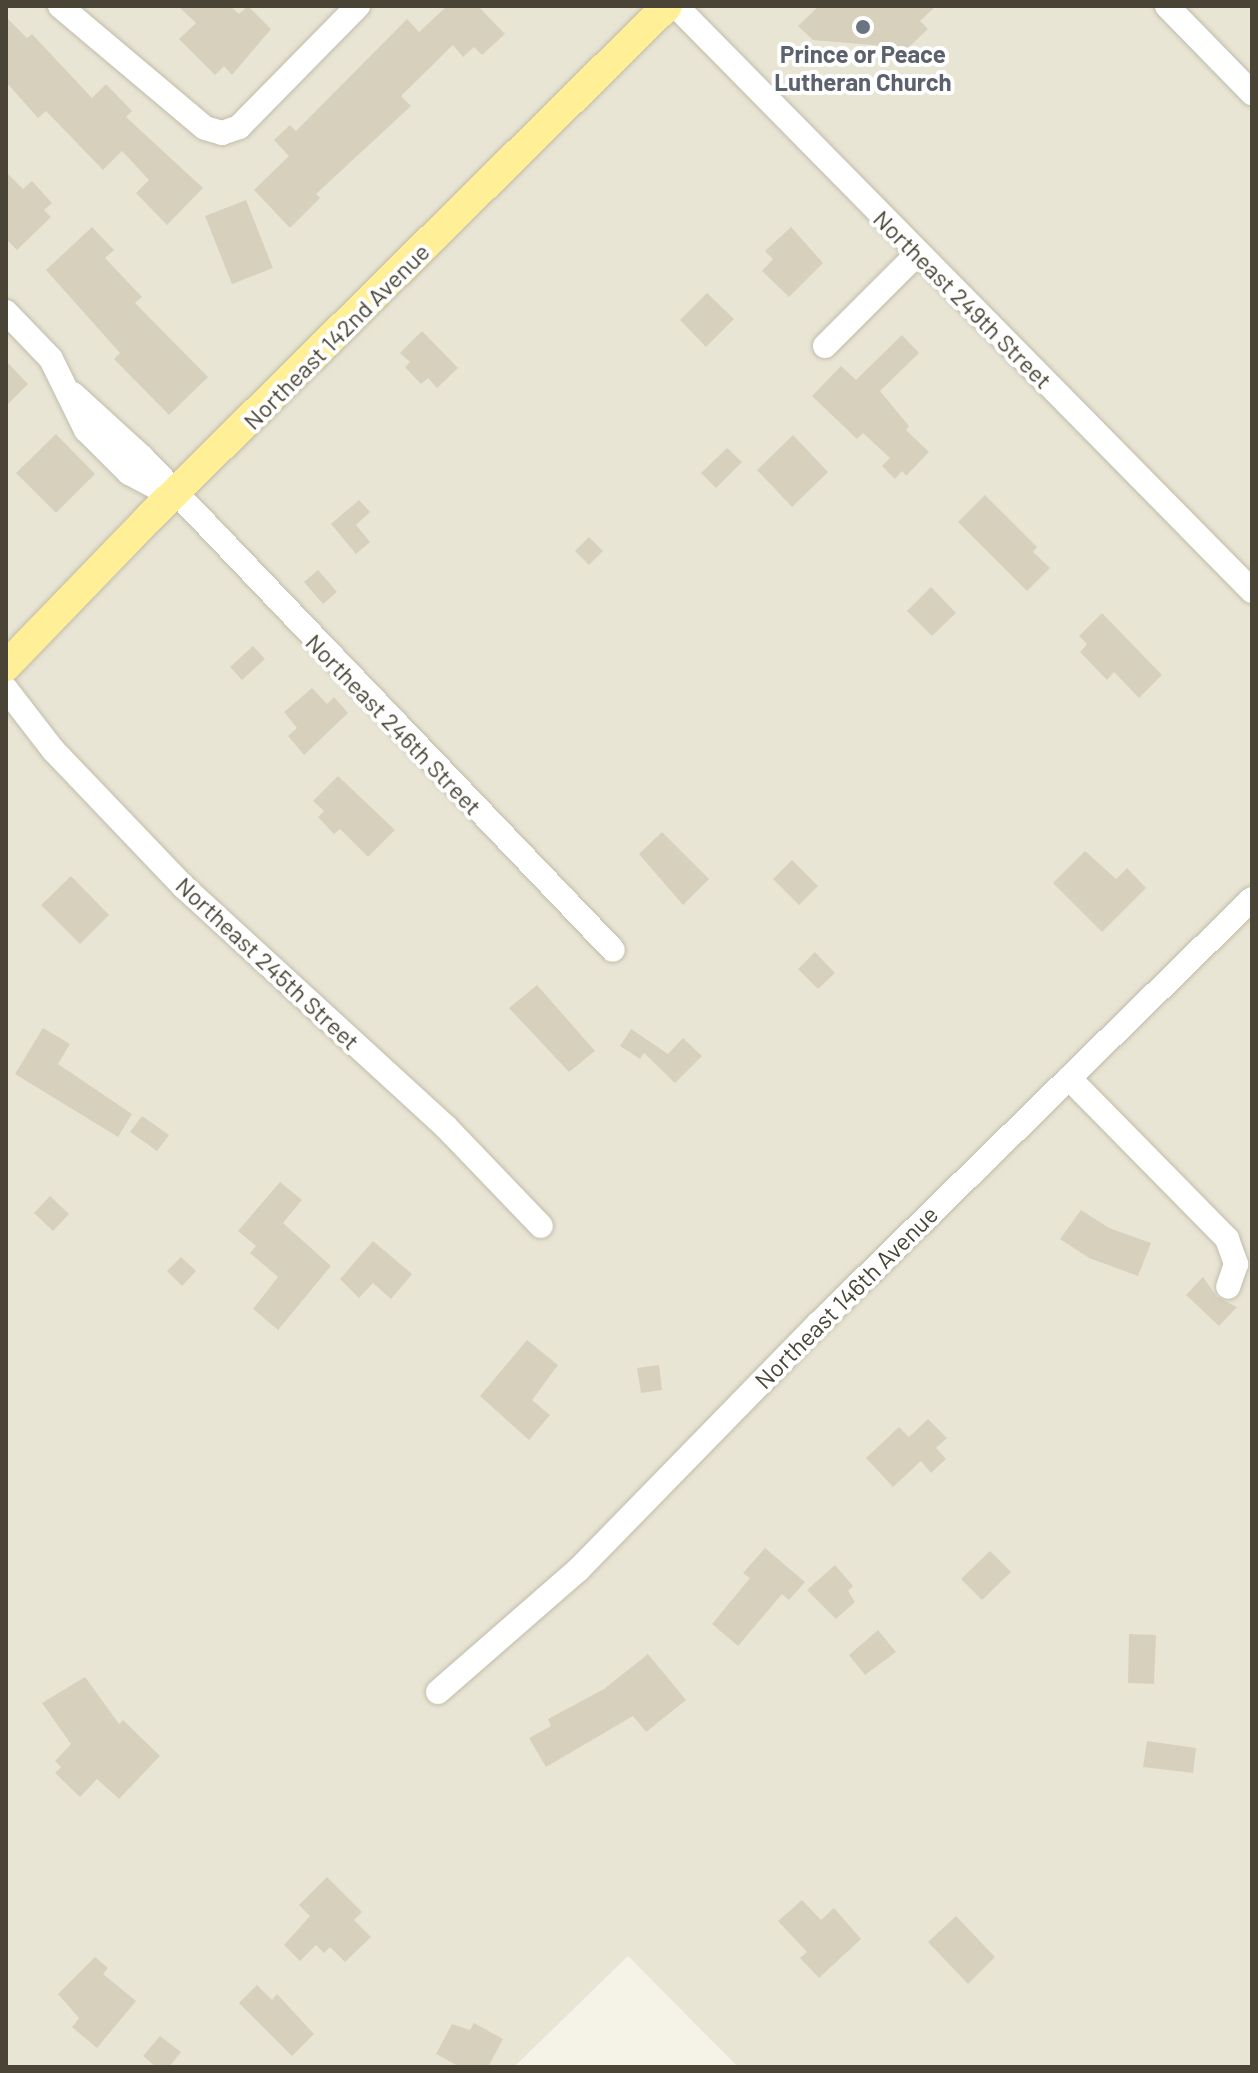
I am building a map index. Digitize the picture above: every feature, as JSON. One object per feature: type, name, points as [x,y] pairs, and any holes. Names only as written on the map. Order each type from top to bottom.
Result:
[{"type":"main road","name":"Northeast 142nd Avenue","points":[[6,666],[667,6]]},
{"type":"street","points":[[60,6],[205,128],[222,133],[239,127],[358,6]]},
{"type":"street","name":"Northeast 249th Street","points":[[676,6],[1252,591]]},
{"type":"street","points":[[1167,6],[1252,93]]},
{"type":"street","points":[[825,346],[918,253]]},
{"type":"street","name":"Northeast 246th Street","points":[[6,312],[51,359],[73,394],[143,458],[175,497],[613,950]]},
{"type":"street","name":"Northeast 245th Street","points":[[6,689],[54,751],[184,887],[446,1127],[541,1226]]},
{"type":"street","name":"Northeast 146th Avenue","points":[[438,1692],[578,1570],[819,1323],[1252,899]]},
{"type":"street","points":[[1069,1078],[1227,1239],[1236,1264],[1228,1287]]},
{"type":"shaded area","points":[[6,6],[1252,6],[1252,2067],[738,2067],[628,1956],[514,2067],[6,2067]]},
{"type":"building","points":[[178,6],[230,6],[239,14],[248,6],[271,29],[232,75],[224,66],[215,75],[179,39],[196,23]]},
{"type":"building","points":[[447,6],[478,6],[505,34],[482,55],[474,47],[463,57],[453,45],[401,96],[411,106],[316,194],[320,198],[290,228],[254,190],[289,156],[274,140],[290,125],[296,131],[407,19],[419,32]]},
{"type":"building","name":"Prince or Peace Lutheran Church","points":[[819,6],[936,6],[920,21],[928,29],[908,48],[813,40],[798,26]]},
{"type":"building","points":[[6,17],[27,38],[32,34],[92,98],[106,84],[132,111],[126,117],[203,188],[167,225],[136,193],[149,180],[122,151],[103,170],[46,111],[38,118],[6,82]]},
{"type":"building","points":[[6,172],[23,189],[32,181],[52,203],[44,210],[51,217],[17,250],[6,239]]},
{"type":"building","points":[[246,200],[273,268],[232,284],[205,216]]},
{"type":"building","points":[[92,227],[114,250],[105,258],[142,297],[135,303],[208,377],[169,415],[114,359],[120,353],[46,270]]},
{"type":"building","points":[[791,227],[823,263],[789,297],[762,271],[773,259],[765,251]]},
{"type":"building","points":[[707,293],[734,319],[706,347],[680,320]]},
{"type":"building","points":[[422,331],[458,368],[437,388],[428,378],[421,384],[405,367],[410,362],[400,353]]},
{"type":"building","points":[[902,335],[919,353],[880,391],[909,426],[906,430],[929,452],[906,476],[902,471],[895,479],[882,466],[890,458],[863,433],[857,439],[812,396],[841,366],[856,380]]},
{"type":"building","points":[[6,361],[28,384],[6,406]]},
{"type":"building","points":[[56,434],[95,474],[56,513],[16,473]]},
{"type":"building","points":[[793,435],[828,472],[792,507],[757,470]]},
{"type":"building","points":[[727,448],[742,462],[716,488],[701,473]]},
{"type":"building","points":[[985,495],[1037,547],[1033,552],[1050,568],[1027,591],[958,522]]},
{"type":"building","points":[[359,500],[370,512],[356,525],[370,542],[356,554],[331,524]]},
{"type":"building","points":[[589,537],[603,551],[589,565],[575,551]]},
{"type":"building","points":[[318,570],[337,592],[323,604],[304,582]]},
{"type":"building","points":[[931,587],[956,613],[932,636],[907,611]]},
{"type":"building","points":[[1102,613],[1162,675],[1139,698],[1114,672],[1107,680],[1080,652],[1087,644],[1079,636]]},
{"type":"building","points":[[253,646],[265,659],[242,680],[230,667]]},
{"type":"building","points":[[312,688],[327,704],[334,697],[348,713],[304,755],[288,736],[297,728],[284,712]]},
{"type":"building","points":[[338,776],[395,830],[368,857],[340,829],[334,834],[318,817],[324,811],[313,801]]},
{"type":"building","points":[[662,832],[709,879],[683,905],[639,854]]},
{"type":"building","points":[[1085,851],[1116,879],[1127,868],[1146,888],[1102,932],[1053,883]]},
{"type":"building","points":[[792,860],[818,886],[799,905],[773,879]]},
{"type":"building","points":[[71,876],[109,915],[80,944],[41,905]]},
{"type":"building","points":[[815,952],[835,973],[818,989],[798,969]]},
{"type":"building","points":[[537,985],[595,1051],[569,1072],[509,1008]]},
{"type":"building","points":[[43,1028],[70,1044],[58,1064],[132,1114],[118,1137],[15,1074]]},
{"type":"building","points":[[631,1029],[668,1054],[683,1038],[702,1056],[675,1083],[644,1053],[640,1059],[620,1046]]},
{"type":"building","points":[[142,1116],[169,1135],[157,1151],[130,1132]]},
{"type":"building","points":[[280,1182],[302,1200],[283,1223],[331,1266],[278,1330],[253,1309],[278,1277],[250,1253],[256,1246],[238,1231]]},
{"type":"building","points":[[50,1196],[69,1214],[53,1231],[34,1213]]},
{"type":"building","points":[[1081,1210],[1109,1228],[1151,1243],[1138,1276],[1089,1258],[1060,1239]]},
{"type":"building","points":[[373,1241],[412,1274],[391,1299],[373,1283],[359,1298],[340,1279]]},
{"type":"building","points":[[181,1257],[196,1271],[182,1286],[167,1271]]},
{"type":"building","points":[[1203,1277],[1217,1297],[1237,1307],[1219,1326],[1186,1295]]},
{"type":"building","points":[[527,1340],[558,1365],[532,1400],[550,1415],[529,1440],[480,1396]]},
{"type":"building","points":[[659,1365],[662,1390],[641,1393],[637,1368]]},
{"type":"building","points":[[928,1419],[947,1438],[936,1448],[946,1459],[931,1473],[921,1461],[893,1487],[866,1458],[899,1427],[909,1437]]},
{"type":"building","points":[[765,1548],[805,1582],[789,1600],[782,1594],[738,1646],[712,1624],[750,1578],[743,1573]]},
{"type":"building","points":[[990,1551],[1011,1572],[982,1600],[961,1579]]},
{"type":"building","points":[[835,1565],[853,1586],[848,1591],[855,1602],[836,1619],[807,1590]]},
{"type":"building","points":[[878,1630],[896,1652],[865,1675],[849,1655]]},
{"type":"building","points":[[1129,1634],[1156,1635],[1154,1684],[1128,1683]]},
{"type":"building","points":[[648,1654],[686,1700],[646,1732],[633,1716],[546,1767],[529,1738],[551,1726],[548,1719],[604,1689]]},
{"type":"building","points":[[85,1677],[119,1724],[123,1720],[160,1756],[119,1799],[97,1779],[80,1797],[55,1773],[61,1767],[55,1761],[71,1744],[42,1703]]},
{"type":"building","points":[[1147,1741],[1196,1748],[1193,1773],[1143,1767]]},
{"type":"building","points":[[327,1877],[362,1912],[354,1920],[371,1937],[345,1962],[330,1947],[324,1953],[316,1945],[300,1961],[284,1945],[310,1916],[299,1905]]},
{"type":"building","points":[[802,1900],[821,1920],[834,1908],[861,1939],[819,1978],[800,1958],[807,1952],[778,1921]]},
{"type":"building","points":[[956,1916],[995,1957],[968,1984],[928,1942]]},
{"type":"building","points":[[95,1957],[108,1968],[103,1974],[136,2001],[97,2048],[72,2027],[79,2018],[58,1994]]},
{"type":"building","points":[[257,1985],[272,2000],[277,1994],[314,2034],[292,2056],[239,2003]]},
{"type":"building","points":[[474,2023],[503,2039],[488,2067],[460,2067],[436,2054],[452,2024],[470,2030]]},
{"type":"building","points":[[160,2036],[181,2052],[169,2067],[156,2067],[143,2056]]},
{"type":"place","name":"Prince or Peace Lutheran Church","points":[[863,27]]}]
